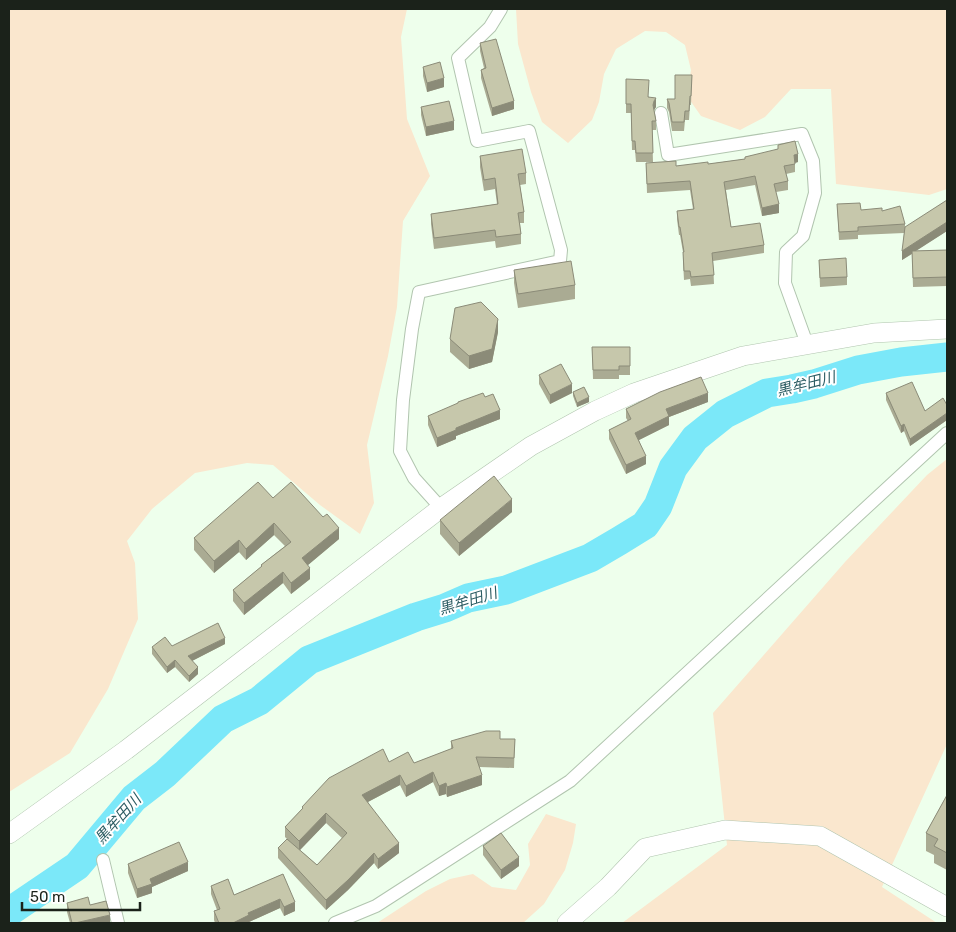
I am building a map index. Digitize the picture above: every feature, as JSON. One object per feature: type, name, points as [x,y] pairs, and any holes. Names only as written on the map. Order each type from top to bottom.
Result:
[{"type":"street","points":[[441,508],[414,478],[400,451],[408,355],[419,292],[560,261],[561,250],[529,131],[477,141],[458,58],[490,27],[501,9]]},
{"type":"street","points":[[661,113],[668,155],[802,134],[813,161],[815,193],[803,236],[786,252],[785,283],[808,344]]},
{"type":"street","points":[[9,834],[126,750],[441,508],[531,446],[595,410],[634,393],[743,356],[874,333],[947,329]]},
{"type":"street","points":[[335,923],[376,906],[570,782],[947,432]]},
{"type":"street","points":[[567,923],[608,887],[645,848],[726,830],[820,836],[947,907]]},
{"type":"street","points":[[103,860],[118,923]]},
{"type":"shaded area","points":[[9,9],[407,9],[401,37],[407,119],[430,176],[403,221],[397,307],[388,356],[367,445],[374,503],[360,534],[320,505],[273,465],[247,463],[195,473],[152,509],[127,541],[135,563],[138,619],[108,689],[70,753],[9,792]]},
{"type":"shaded area","points":[[516,9],[947,9],[947,189],[929,195],[836,184],[831,89],[791,89],[765,117],[740,130],[701,116],[687,96],[691,70],[685,45],[666,32],[645,31],[616,49],[604,74],[599,102],[592,120],[568,143],[542,122],[531,92],[518,44]]},
{"type":"shaded area","points":[[947,459],[947,744],[882,887],[937,923],[622,923],[727,845],[713,713],[845,562],[927,475]]},
{"type":"shaded area","points":[[546,814],[576,824],[573,843],[565,870],[544,904],[523,923],[377,923],[426,891],[450,879],[473,874],[492,887],[516,890],[530,865],[528,844]]},
{"type":"building","points":[[496,39],[514,101],[492,108],[481,70],[486,68],[480,43]]},
{"type":"building","points":[[440,62],[444,78],[427,83],[423,67]]},
{"type":"building","points":[[675,75],[692,75],[689,111],[685,111],[684,122],[672,122],[667,99],[675,99]]},
{"type":"building","points":[[626,79],[649,80],[648,97],[656,98],[653,105],[656,121],[652,121],[653,153],[636,153],[635,141],[632,141],[631,104],[626,104]]},
{"type":"building","points":[[449,101],[454,121],[426,127],[421,107]]},
{"type":"building","points":[[795,141],[798,154],[794,155],[795,164],[784,166],[788,181],[774,184],[779,204],[762,208],[755,176],[724,182],[731,227],[760,223],[764,245],[712,253],[714,275],[691,277],[690,271],[684,271],[684,252],[677,211],[694,209],[690,181],[647,184],[646,163],[676,161],[676,166],[745,159],[745,157],[778,149],[778,145]]},
{"type":"building","points":[[522,149],[526,173],[518,174],[524,212],[518,213],[521,234],[496,237],[495,230],[434,238],[431,214],[498,204],[495,178],[484,180],[480,156]]},
{"type":"building","points":[[947,200],[947,222],[902,251],[905,227]]},
{"type":"building","points":[[860,203],[861,210],[882,208],[882,211],[900,206],[905,224],[858,227],[858,231],[839,232],[837,204]]},
{"type":"building","points":[[947,250],[947,277],[913,278],[912,251]]},
{"type":"building","points":[[846,258],[847,277],[820,278],[819,260]]},
{"type":"building","points":[[571,261],[575,285],[518,294],[514,270]]},
{"type":"building","points":[[481,302],[498,319],[492,349],[469,356],[450,339],[455,308]]},
{"type":"building","points":[[592,347],[630,347],[630,366],[619,366],[619,370],[593,370]]},
{"type":"building","points":[[561,364],[572,384],[550,395],[539,375]]},
{"type":"building","points":[[701,377],[708,393],[666,409],[669,416],[635,433],[646,456],[626,465],[609,430],[631,419],[626,409],[660,392]]},
{"type":"building","points":[[912,382],[925,411],[943,398],[947,405],[947,413],[910,439],[904,424],[901,426],[886,393]]},
{"type":"building","points":[[584,387],[589,397],[577,403],[573,392]]},
{"type":"building","points":[[483,393],[485,397],[493,394],[500,410],[437,438],[428,416]]},
{"type":"building","points":[[494,476],[512,499],[459,543],[440,520]]},
{"type":"building","points":[[258,482],[273,498],[291,482],[323,517],[327,514],[339,528],[302,558],[310,568],[291,583],[283,572],[244,603],[233,590],[291,542],[274,523],[246,549],[239,540],[214,561],[194,538]]},
{"type":"building","points":[[218,623],[225,638],[188,656],[198,667],[189,676],[175,660],[167,667],[152,647],[165,637],[172,646]]},
{"type":"building","points":[[486,731],[500,731],[500,739],[515,739],[514,758],[476,757],[482,775],[447,787],[446,783],[439,786],[433,772],[406,786],[400,775],[362,795],[399,843],[378,859],[374,853],[326,900],[278,848],[287,839],[317,865],[347,833],[326,813],[299,841],[285,827],[329,778],[383,749],[389,762],[408,752],[414,763],[453,748],[451,741]]},
{"type":"building","points":[[947,795],[947,853],[934,846],[938,839],[926,833]]},
{"type":"building","points":[[501,833],[519,857],[501,870],[483,846]]},
{"type":"building","points":[[179,842],[188,862],[150,879],[152,884],[137,889],[128,864]]},
{"type":"building","points":[[283,874],[295,902],[284,907],[280,899],[248,913],[249,915],[233,923],[219,923],[214,911],[220,909],[211,886],[228,879],[234,895]]},
{"type":"building","points":[[88,897],[90,905],[106,901],[110,915],[72,923],[67,903]]},
{"type":"waterway","name":"黒牟田川","points":[[9,912],[77,866],[134,798],[165,774],[223,719],[259,701],[309,660],[468,598],[506,590],[590,558],[645,525],[658,506],[673,468],[695,438],[725,414],[767,393],[814,384],[858,370],[901,362],[947,357]]}]
